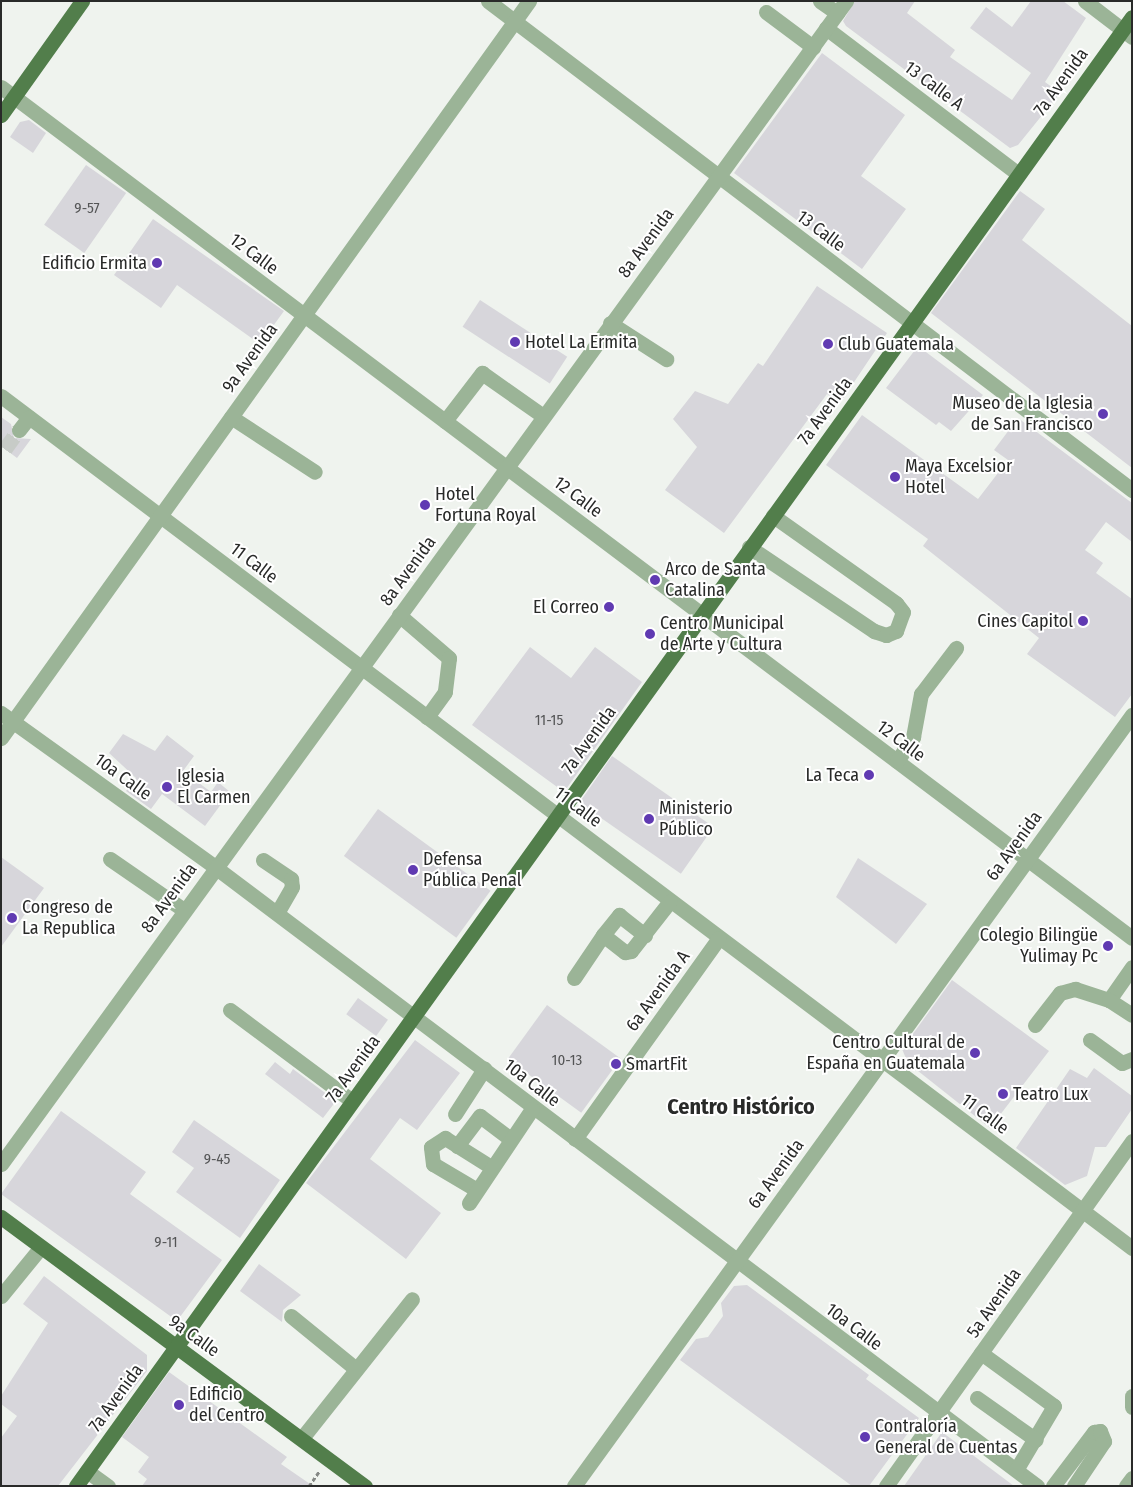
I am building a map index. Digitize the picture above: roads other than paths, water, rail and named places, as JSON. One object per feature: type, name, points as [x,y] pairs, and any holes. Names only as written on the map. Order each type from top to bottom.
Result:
[{"type":"main road","points":[[1,115],[82,1]]},
{"type":"main road","name":"7a Avenida","points":[[76,1486],[1018,174],[1127,33],[1132,16]]},
{"type":"main road","name":"9a Calle","points":[[1,1217],[366,1486]]},
{"type":"street","name":"13 Calle","points":[[488,1],[912,323],[1040,427],[1132,490]]},
{"type":"street","name":"9a Avenida","points":[[1,738],[7,717],[160,515],[529,1]]},
{"type":"street","points":[[820,1],[842,7]]},
{"type":"street","points":[[1085,1],[1127,33]]},
{"type":"street","name":"8a Avenida","points":[[1,1164],[610,323],[842,7]]},
{"type":"street","points":[[766,12],[813,47]]},
{"type":"street","name":"13 Calle A","points":[[826,28],[1018,174]]},
{"type":"street","name":"12 Calle","points":[[1,87],[1132,938]]},
{"type":"street","points":[[610,323],[666,359]]},
{"type":"street","points":[[445,421],[482,372],[543,416]]},
{"type":"street","name":"11 Calle","points":[[1,396],[1132,1248]]},
{"type":"street","points":[[19,430],[29,417]]},
{"type":"street","points":[[231,417],[315,472]]},
{"type":"street","points":[[749,547],[874,631],[886,635],[896,632],[903,612],[896,602],[773,516]]},
{"type":"street","points":[[399,615],[449,658],[445,692],[427,717]]},
{"type":"street","points":[[897,761],[913,737],[921,694],[956,648]]},
{"type":"street","name":"6a Avenida","points":[[574,1486],[1132,715]]},
{"type":"street","name":"10a Calle","points":[[7,717],[215,867],[484,1069],[532,1109],[575,1139],[736,1262],[1037,1486]]},
{"type":"street","points":[[110,859],[184,910]]},
{"type":"street","points":[[263,860],[291,879],[292,887],[276,913]]},
{"type":"street","points":[[603,935],[625,952],[645,935],[670,901]]},
{"type":"street","points":[[574,978],[619,915],[645,935]]},
{"type":"street","name":"6a Avenida A","points":[[575,1139],[719,938]]},
{"type":"street","points":[[1109,1000],[1130,974]]},
{"type":"street","points":[[1035,1025],[1060,993],[1075,989],[1109,1000],[1132,1016]]},
{"type":"street","points":[[230,1010],[352,1102]]},
{"type":"street","points":[[1090,1040],[1122,1063],[1132,1059]]},
{"type":"street","points":[[456,1114],[484,1069]]},
{"type":"street","points":[[469,1203],[509,1138],[532,1109]]},
{"type":"street","points":[[458,1146],[480,1116],[509,1138]]},
{"type":"street","points":[[477,1190],[433,1164],[430,1154],[437,1140],[445,1138],[491,1167]]},
{"type":"street","name":"5a Avenida","points":[[886,1486],[1132,1141]]},
{"type":"street","points":[[1,1296],[41,1247]]},
{"type":"street","points":[[302,1438],[412,1299]]},
{"type":"street","points":[[291,1316],[356,1369]]},
{"type":"street","points":[[981,1353],[1051,1402],[1054,1412],[1016,1470]]},
{"type":"street","points":[[1132,1396],[1132,1407]]},
{"type":"street","points":[[976,1398],[1036,1440]]},
{"type":"street","points":[[1053,1486],[1094,1432],[1100,1431],[1104,1441],[1074,1486]]},
{"type":"street","points":[[87,1471],[108,1486]]},
{"type":"street","points":[[1126,1486],[1132,1478]]},
{"type":"tunnel","points":[[5,449],[19,430]]},
{"type":"place","name":"Edificio Ermita","points":[[157,263]]},
{"type":"place","name":"Hotel La Ermita","points":[[515,342]]},
{"type":"place","name":"Club Guatemala","points":[[828,344]]},
{"type":"place","name":"Museo de la Iglesia de San Francisco","points":[[1103,414]]},
{"type":"place","name":"Maya Excelsior Hotel","points":[[895,477]]},
{"type":"place","name":"Hotel Fortuna Royal","points":[[425,505]]},
{"type":"place","name":"Arco de Santa Catalina","points":[[655,580]]},
{"type":"place","name":"El Correo","points":[[609,607]]},
{"type":"place","name":"Cines Capitol","points":[[1083,621]]},
{"type":"place","name":"Centro Municipal de Arte y Cultura","points":[[650,634]]},
{"type":"place","name":"La Teca","points":[[869,775]]},
{"type":"place","name":"Iglesia El Carmen","points":[[167,787]]},
{"type":"place","name":"Ministerio Público","points":[[649,819]]},
{"type":"place","name":"Defensa Pública Penal","points":[[413,870]]},
{"type":"place","name":"Congreso de La Republica","points":[[12,918]]},
{"type":"place","name":"Colegio Bilingüe Yulimay Pc","points":[[1108,946]]},
{"type":"place","name":"Centro Cultural de España en Guatemala","points":[[975,1053]]},
{"type":"place","name":"SmartFit","points":[[616,1064]]},
{"type":"place","name":"Teatro Lux","points":[[1003,1094]]},
{"type":"place","name":"Edificio del Centro","points":[[179,1405]]},
{"type":"place","name":"Contraloría General de Cuentas","points":[[865,1437]]},
{"type":"district","name":"Centro Histórico","points":[[741,1107]]}]
